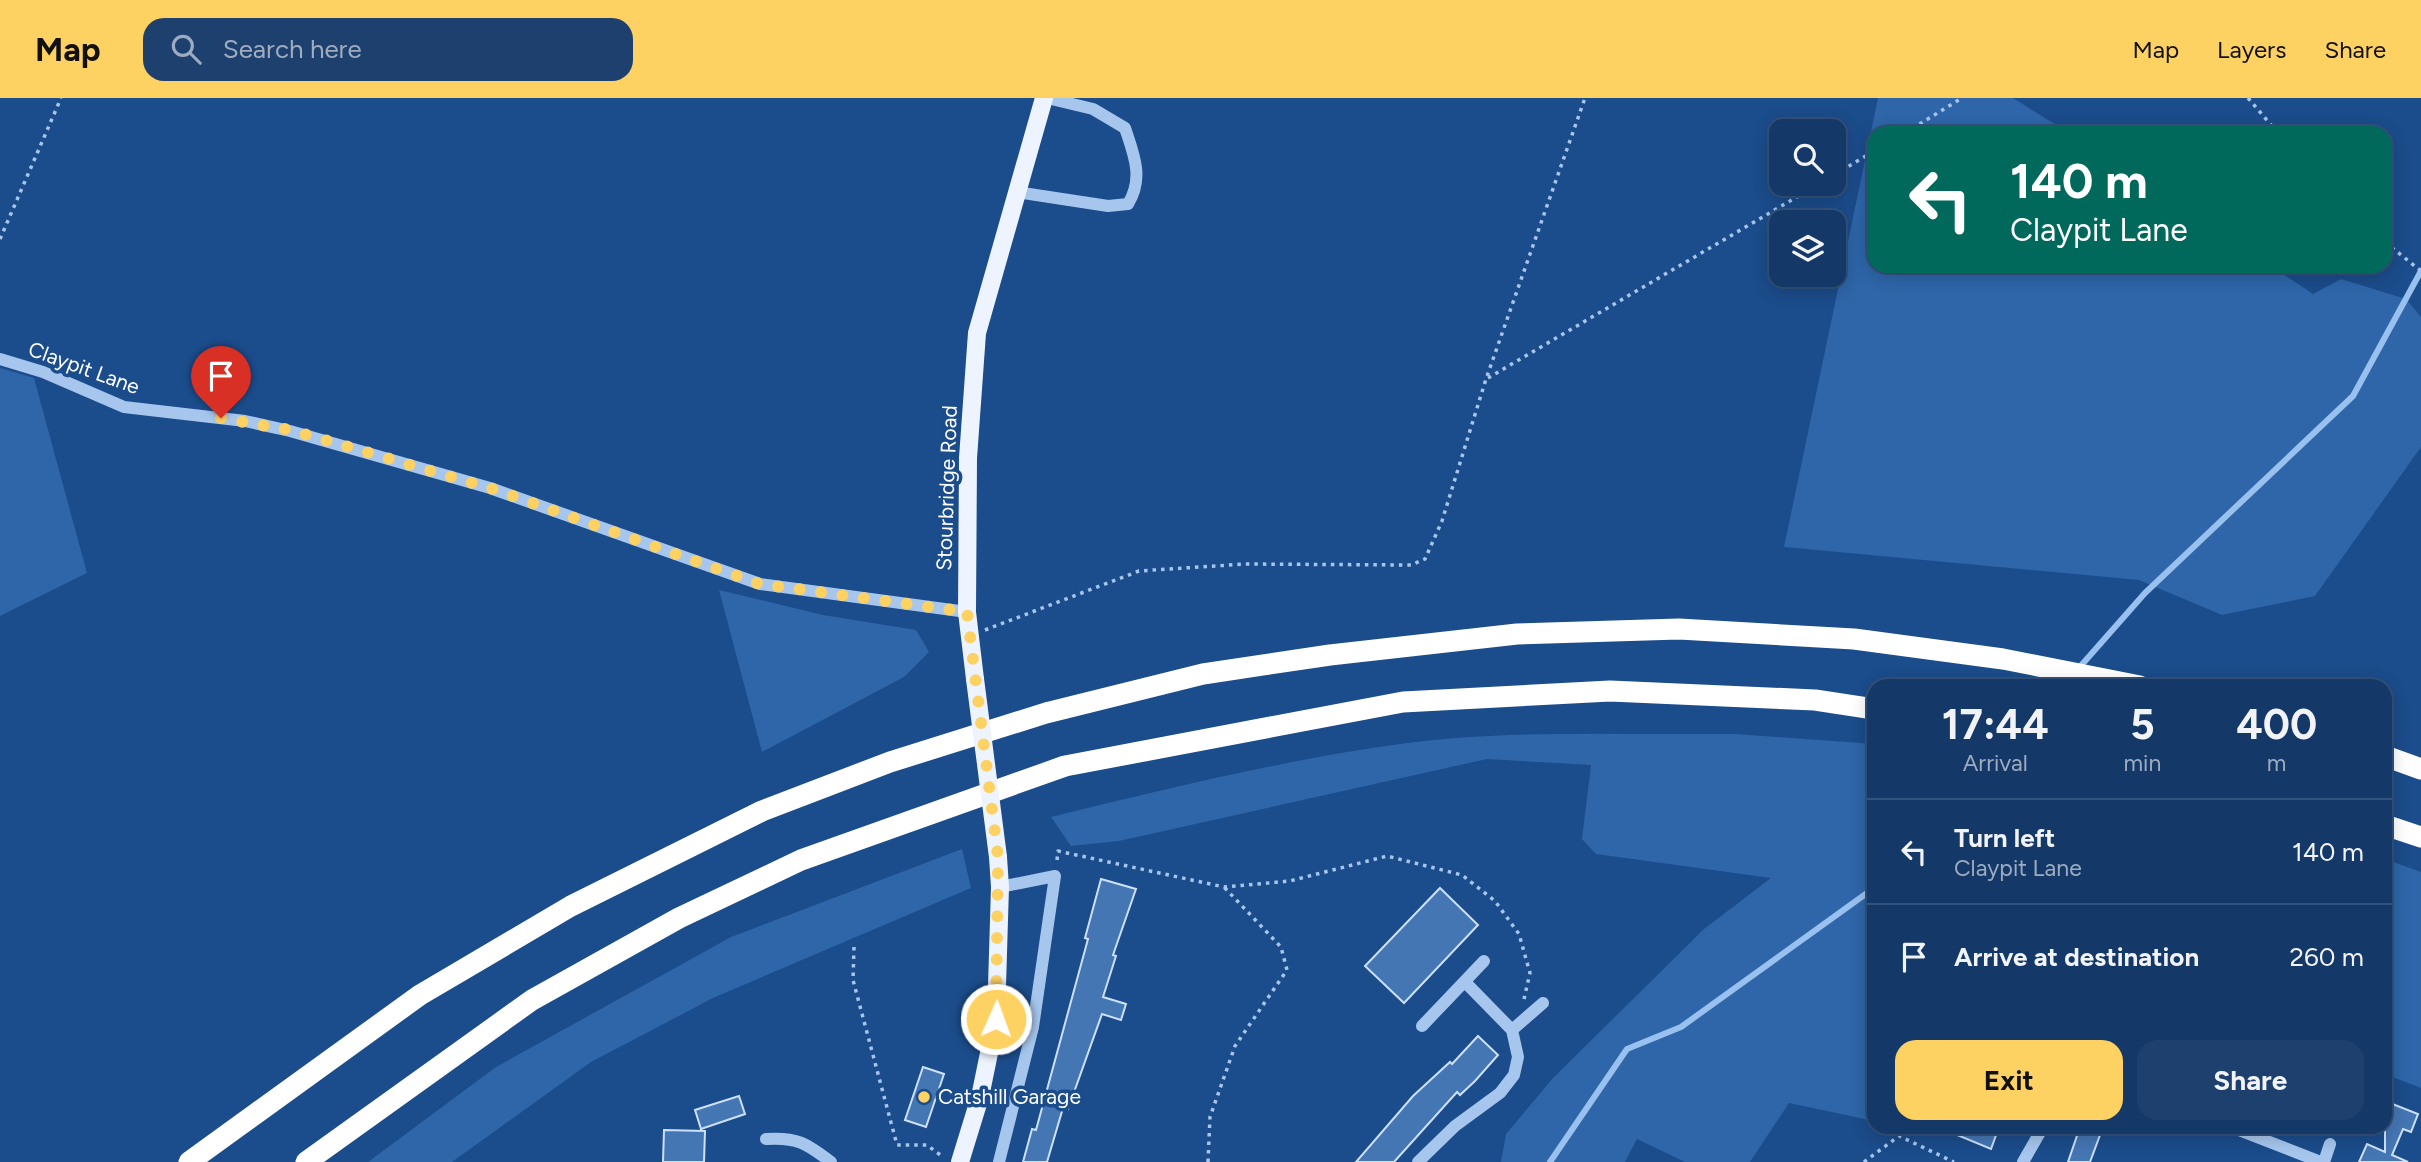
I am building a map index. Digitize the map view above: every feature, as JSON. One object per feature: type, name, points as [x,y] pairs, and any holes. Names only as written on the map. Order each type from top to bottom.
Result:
[{"type":"highway","points":[[189,1162],[419,995],[570,906],[762,811],[890,761],[1046,713],[1203,674],[1330,655],[1517,634],[1679,629],[1854,639],[2003,659],[2104,679]]},
{"type":"highway","points":[[306,1162],[532,1000],[679,918],[801,860],[1065,766],[1403,702],[1610,691],[1815,700],[1867,708]]},
{"type":"highway","points":[[2392,759],[2421,769]]},
{"type":"highway","points":[[2392,827],[2421,837]]},
{"type":"main road","name":"Stourbridge Road","points":[[960,1162],[980,1097],[996,1019],[1000,887],[967,612],[968,458],[977,333],[1016,192],[1046,98]]},
{"type":"street","points":[[1016,192],[1108,206],[1128,204],[1135,193],[1139,178],[1125,128],[1093,109],[1046,98]]},
{"type":"street","name":"Claypit Lane","points":[[0,359],[43,372],[124,407],[245,421],[290,430],[490,488],[760,584],[967,612]]},
{"type":"street","points":[[999,1162],[1033,1027],[1055,876],[1000,887]]},
{"type":"street","points":[[1422,1026],[1484,961]]},
{"type":"street","points":[[1418,1162],[1455,1126],[1500,1093],[1514,1076],[1518,1057],[1513,1030],[1465,982]]},
{"type":"street","points":[[1513,1030],[1543,1003]]},
{"type":"street","points":[[2023,1162],[2039,1134]]},
{"type":"street","points":[[2249,1134],[2322,1162],[2330,1144]]},
{"type":"street","points":[[766,1139],[790,1137],[814,1149],[831,1162]]},
{"type":"path","points":[[0,239],[61,98]]},
{"type":"path","points":[[970,636],[1139,571],[1245,564],[1411,565],[1425,559],[1442,521],[1486,379],[1585,98]]},
{"type":"path","points":[[1916,126],[1962,98]]},
{"type":"path","points":[[2248,98],[2272,126]]},
{"type":"path","points":[[1846,168],[1867,155]]},
{"type":"path","points":[[1486,379],[1799,196]]},
{"type":"path","points":[[2392,248],[2421,271]]},
{"type":"path","points":[[1055,876],[1058,851],[1224,887],[1290,881],[1387,856],[1462,875],[1495,901],[1519,934],[1530,974],[1522,1008],[1527,1018]]},
{"type":"path","points":[[1208,1162],[1210,1117],[1236,1046],[1287,970],[1281,947],[1224,887]]},
{"type":"path","points":[[854,947],[853,980],[897,1145],[927,1145],[951,1162]]},
{"type":"path","points":[[1864,1162],[1899,1136],[1954,1162]]},
{"type":"shaded area","points":[[1878,98],[2013,98],[2058,126],[1872,126]]},
{"type":"shaded area","points":[[1867,151],[1867,273],[2282,273],[2313,294],[2341,279],[2406,299],[2421,317],[2421,447],[2315,596],[2222,615],[2139,580],[1784,547],[1838,287],[1846,287],[1846,251]]},
{"type":"shaded area","points":[[0,368],[34,378],[87,573],[0,616]]},
{"type":"shaded area","points":[[719,590],[823,615],[916,630],[929,652],[904,677],[762,752]]},
{"type":"shaded area","points":[[1567,734],[1735,734],[1867,743],[1867,1120],[1789,1103],[1750,1162],[1685,1162],[1637,1139],[1625,1162],[1501,1162],[1506,1134],[1553,1078],[1704,929],[1771,878],[1596,854],[1582,839],[1591,765],[1487,759],[1119,841],[1071,846],[1051,817],[1268,767],[1356,751],[1441,739]]},
{"type":"shaded area","points":[[962,849],[971,888],[713,998],[591,1062],[452,1162],[368,1162],[496,1067],[731,937]]},
{"type":"shaded area","points":[[2392,862],[2421,872],[2421,1088],[2392,1077]]},
{"type":"building","points":[[1101,879],[1136,889],[1113,955],[1116,956],[1103,997],[1126,1004],[1121,1020],[1102,1014],[1068,1109],[1063,1108],[1047,1162],[1023,1162],[1032,1129],[1036,1130],[1088,939],[1085,938]]},
{"type":"building","points":[[1440,888],[1478,925],[1404,1003],[1365,966]]},
{"type":"building","points":[[1478,1036],[1498,1055],[1475,1081],[1460,1095],[1457,1092],[1394,1162],[1356,1162],[1413,1096],[1450,1062],[1452,1064]]},
{"type":"building","name":"Catshill Garage","points":[[923,1067],[944,1074],[926,1127],[905,1120]]},
{"type":"building","points":[[739,1096],[745,1114],[701,1129],[695,1110]]},
{"type":"building","points":[[2392,1104],[2418,1114],[2411,1132],[2403,1129],[2392,1155],[2408,1162],[2359,1162],[2367,1144],[2385,1152],[2385,1134],[2392,1134]]},
{"type":"building","points":[[664,1130],[705,1131],[704,1162],[663,1162]]},
{"type":"building","points":[[1955,1134],[1996,1134],[1991,1149]]},
{"type":"building","points":[[2078,1134],[2100,1134],[2090,1162],[2068,1162]]},
{"type":"waterway","points":[[2078,669],[2145,593],[2353,396],[2421,271]]},
{"type":"waterway","points":[[1550,1162],[1627,1049],[1681,1027],[1867,893]]},
{"type":"place","name":"Catshill Garage","points":[[924,1097]]},
{"type":"route","points":[[221,418],[290,430],[490,488],[621,532],[760,584],[967,612],[998,857],[1000,887],[996,1019]]}]
